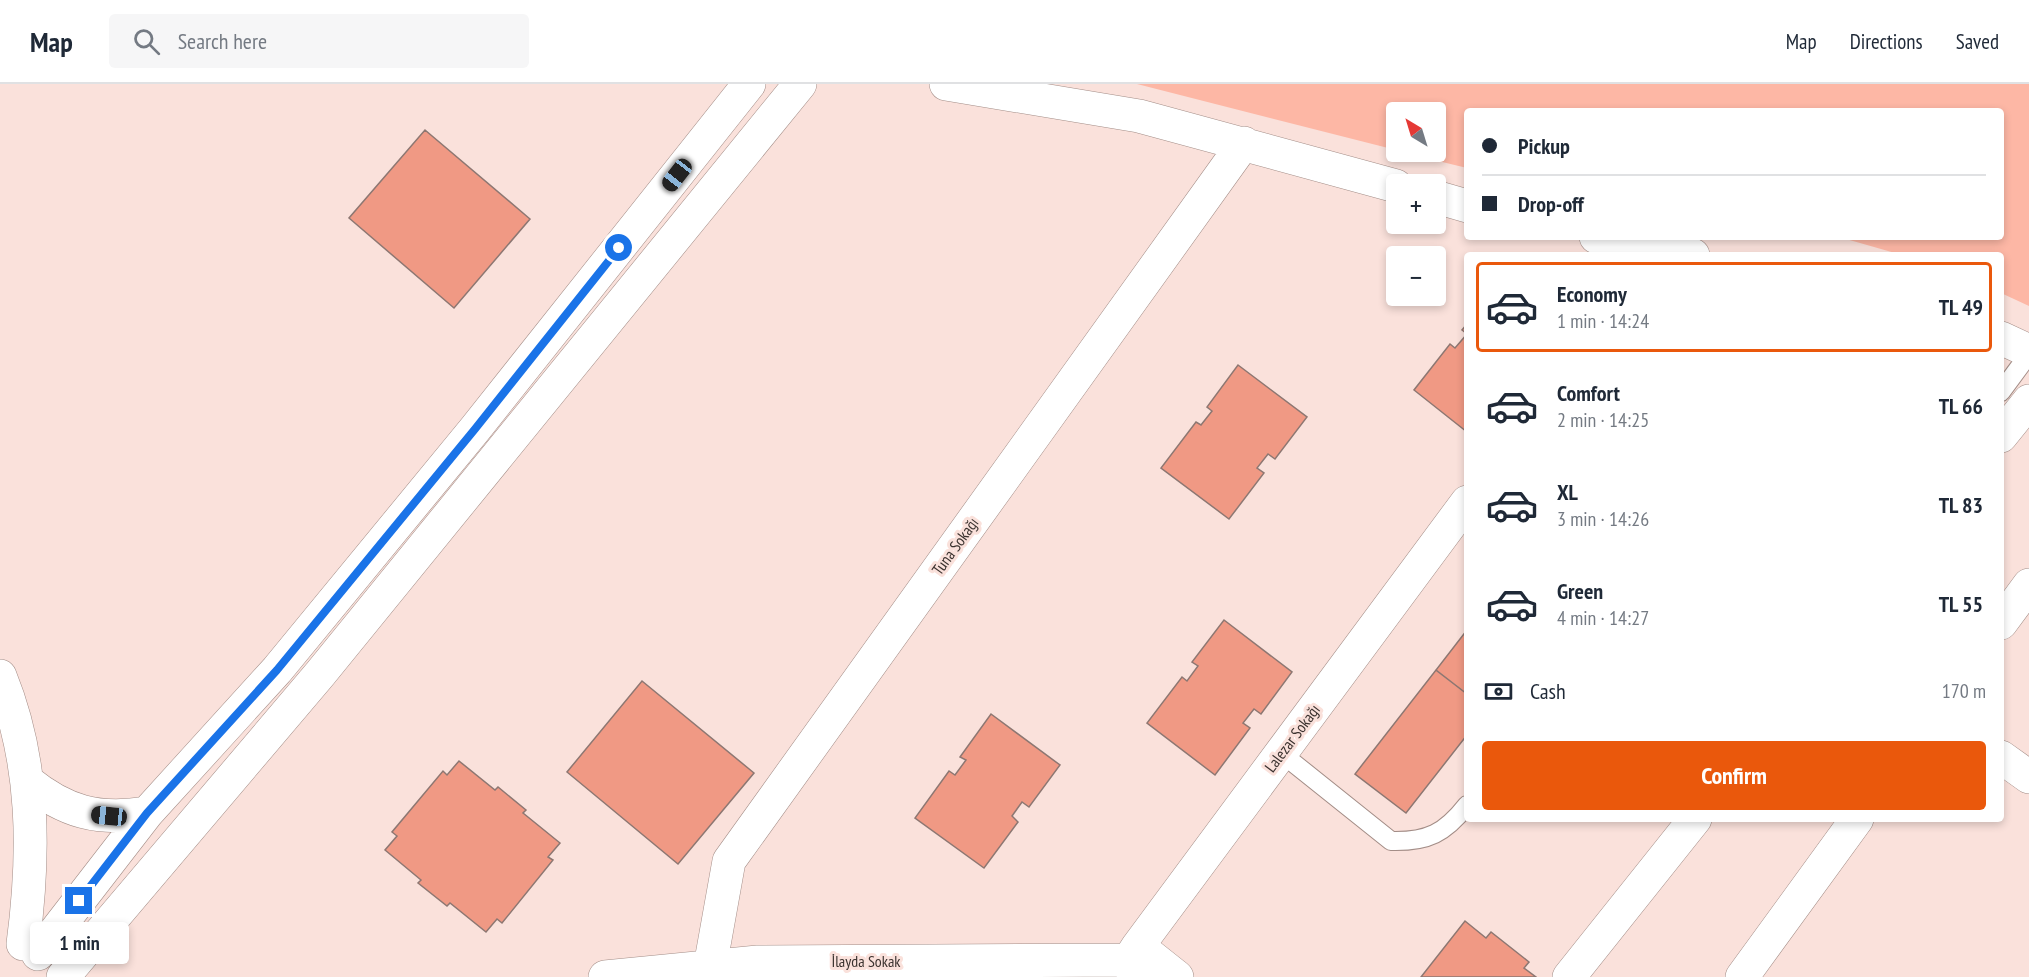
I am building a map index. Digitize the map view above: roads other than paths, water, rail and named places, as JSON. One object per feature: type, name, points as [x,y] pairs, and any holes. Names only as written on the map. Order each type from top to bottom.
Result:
[{"type":"street","points":[[29,953],[147,813],[277,670],[475,429],[749,84]]},
{"type":"street","points":[[63,977],[320,674],[800,84]]},
{"type":"street","points":[[946,84],[1139,116],[1386,183]]},
{"type":"street","name":"Tuna Sokağı","points":[[710,967],[729,861],[1244,143]]},
{"type":"street","points":[[1446,200],[1464,205]]},
{"type":"street","points":[[1607,240],[1653,252]]},
{"type":"street","points":[[2004,340],[2029,353]]},
{"type":"street","points":[[2004,432],[2029,401]]},
{"type":"street","name":"Lalezar Sokağı","points":[[1133,961],[1281,753],[1464,506]]},
{"type":"street","points":[[2004,619],[2029,585]]},
{"type":"street","points":[[0,676],[19,732],[27,781],[31,831],[29,953]]},
{"type":"street","points":[[2004,759],[2029,777]]},
{"type":"street","points":[[27,781],[55,801],[89,814],[128,816],[147,813]]},
{"type":"street","points":[[1569,977],[1693,822]]},
{"type":"street","points":[[1742,977],[1855,822]]},
{"type":"street","points":[[1133,961],[1177,977]]},
{"type":"street","name":"İlayda Sokak","points":[[605,977],[710,967],[761,969],[1133,961]]},
{"type":"lane","points":[[2004,388],[2029,353]]},
{"type":"lane","points":[[1281,753],[1392,841],[1421,839],[1438,832],[1453,823],[1464,809]]}]
